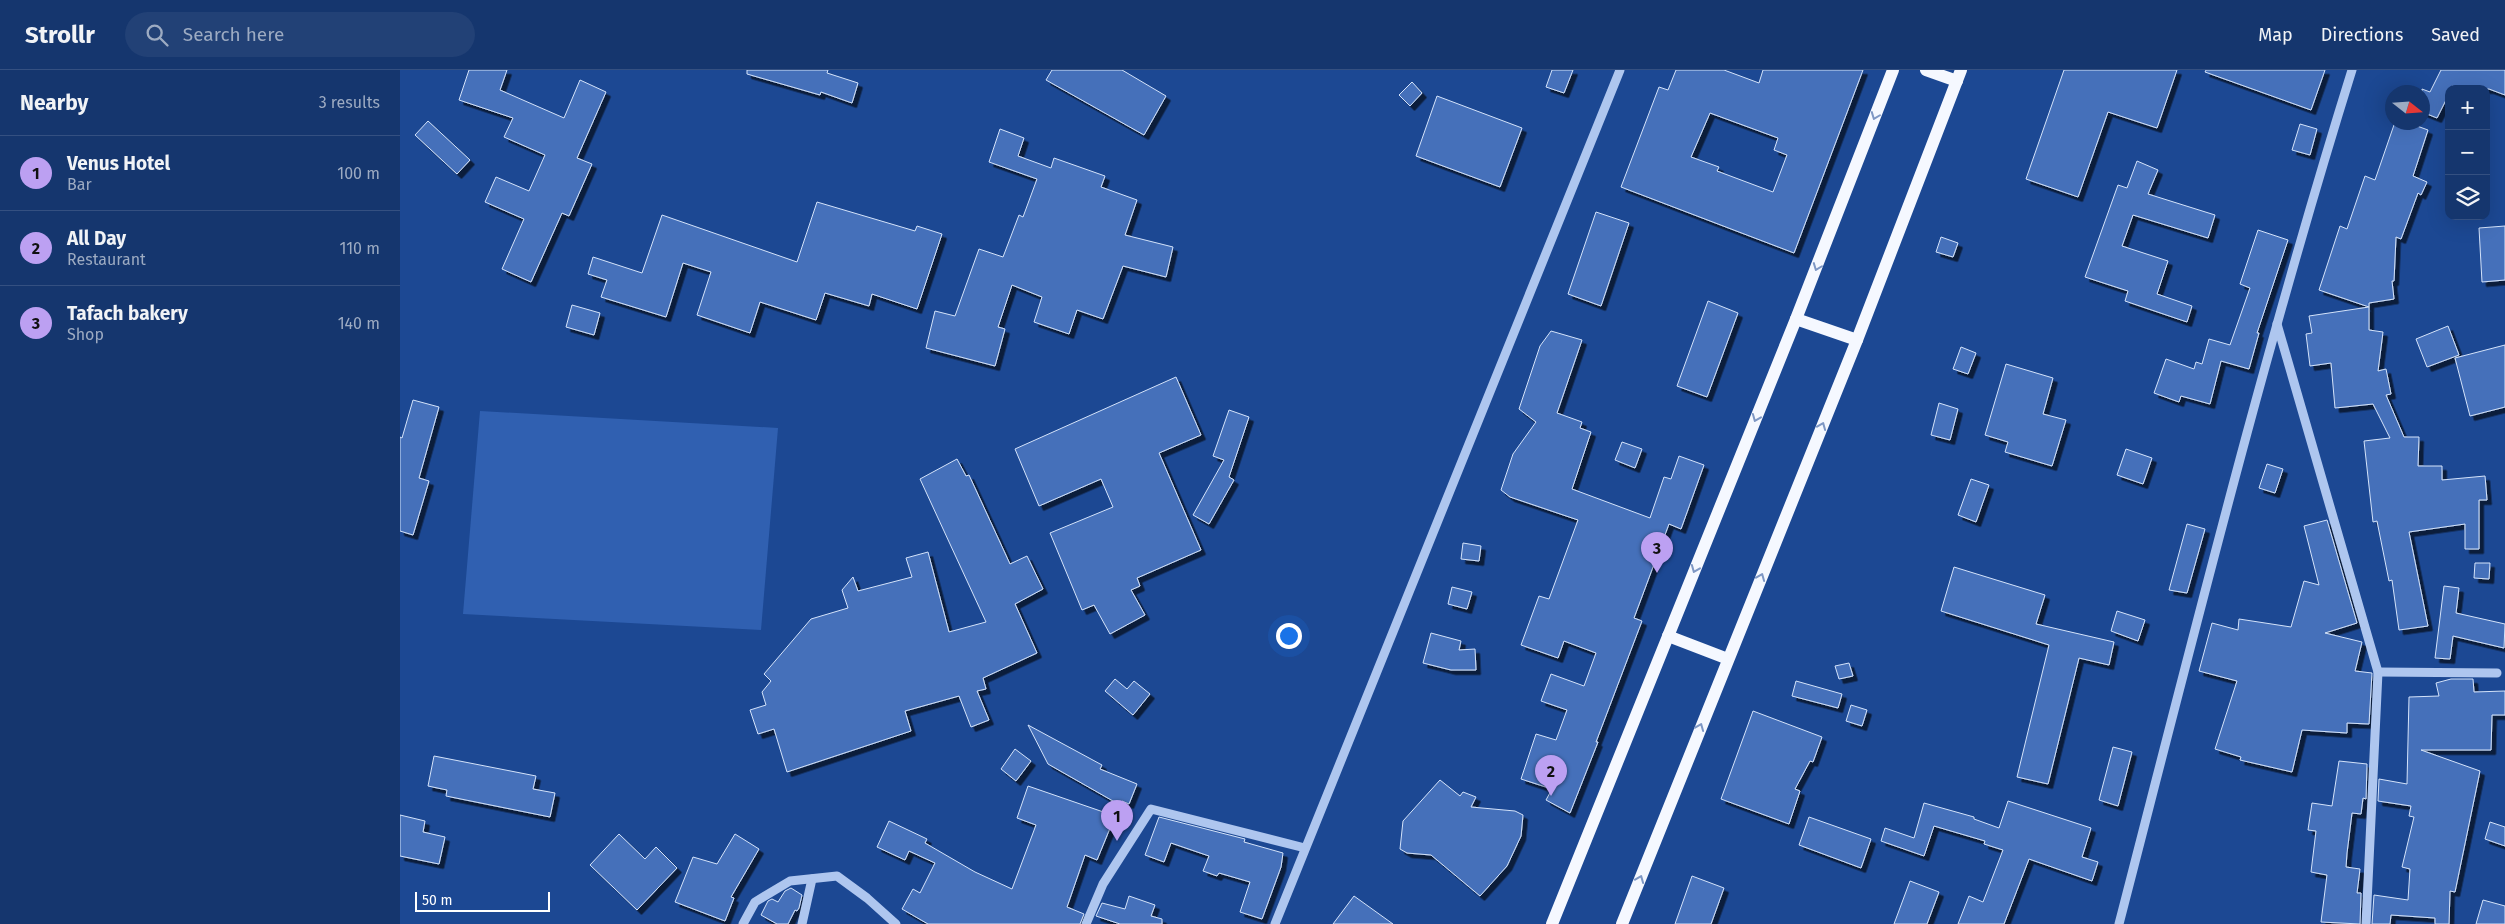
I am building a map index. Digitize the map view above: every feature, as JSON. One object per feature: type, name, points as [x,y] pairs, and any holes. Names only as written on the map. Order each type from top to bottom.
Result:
[{"type":"main road","points":[[1552,924],[1796,319],[1893,70]]},
{"type":"main road","points":[[1622,924],[1856,340],[1959,76],[1926,70]]},
{"type":"main road","points":[[1796,319],[1856,340]]},
{"type":"main road","points":[[1668,636],[1728,659]]},
{"type":"street","points":[[1275,924],[1620,70]]},
{"type":"street","points":[[2119,924],[2277,322],[2306,219],[2352,70]]},
{"type":"street","points":[[2277,322],[2378,672],[2366,924]]},
{"type":"street","points":[[2378,672],[2497,673]]},
{"type":"street","points":[[1086,924],[1103,884],[1151,810],[1305,848]]},
{"type":"street","points":[[743,924],[755,902],[790,881],[837,876],[896,924]]},
{"type":"street","points":[[802,924],[812,879]]},
{"type":"shaded area","points":[[480,411],[778,428],[761,630],[463,614]]},
{"type":"building","points":[[469,70],[507,70],[500,90],[564,118],[580,80],[606,92],[577,158],[592,164],[569,216],[562,213],[531,282],[502,269],[524,219],[485,202],[496,177],[529,191],[545,155],[504,137],[513,118],[459,100]]},
{"type":"building","points":[[747,70],[828,70],[827,73],[858,83],[852,103],[821,92],[820,95],[747,74]]},
{"type":"building","points":[[1052,70],[1122,70],[1166,96],[1144,135],[1046,80]]},
{"type":"building","points":[[1552,70],[1573,70],[1564,93],[1546,87]]},
{"type":"building","points":[[1676,70],[1724,70],[1759,83],[1763,70],[1863,70],[1794,253],[1621,187],[1659,87],[1668,90]],"holes":[[[1710,113],[1778,138],[1774,150],[1787,155],[1773,192],[1717,171],[1719,167],[1691,157]]]},
{"type":"building","points":[[2064,70],[2177,70],[2157,128],[2108,112],[2078,197],[2026,179]]},
{"type":"building","points":[[2206,70],[2325,70],[2311,110],[2205,72]]},
{"type":"building","points":[[2441,70],[2505,70],[2505,95],[2490,89],[2490,85],[2445,85],[2445,102],[2437,118],[2430,115],[2430,92]]},
{"type":"building","points":[[1412,82],[1422,93],[1410,106],[1399,95]]},
{"type":"building","points":[[1437,96],[1522,128],[1500,187],[1416,156]]},
{"type":"building","points":[[428,121],[470,160],[457,174],[415,135]]},
{"type":"building","points":[[2300,124],[2317,129],[2310,155],[2292,150]]},
{"type":"building","points":[[1000,129],[1024,138],[1018,156],[1051,168],[1054,158],[1105,176],[1101,187],[1137,200],[1125,235],[1173,247],[1166,277],[1123,266],[1103,319],[1077,310],[1069,334],[1034,322],[1042,297],[1012,285],[998,327],[1005,329],[995,366],[926,348],[935,311],[955,316],[979,249],[1003,257],[1019,215],[1023,217],[1037,179],[989,162]]},
{"type":"building","points":[[2392,130],[2428,130],[2413,176],[2427,182],[2421,195],[2418,193],[2401,239],[2396,237],[2394,281],[2392,281],[2394,299],[2369,303],[2369,307],[2319,290],[2340,226],[2347,229],[2365,176],[2375,180]]},
{"type":"building","points":[[2137,161],[2158,170],[2148,194],[2215,215],[2208,238],[2133,215],[2122,246],[2168,261],[2157,294],[2192,306],[2187,322],[2125,301],[2128,291],[2085,277],[2118,185],[2127,188]]},
{"type":"building","points":[[817,202],[915,231],[917,226],[942,234],[917,309],[872,294],[869,306],[825,293],[816,320],[760,302],[750,333],[697,315],[711,272],[683,263],[666,317],[601,297],[607,280],[588,274],[593,257],[642,273],[662,215],[797,262]]},
{"type":"building","points":[[1596,212],[1629,223],[1601,306],[1568,294]]},
{"type":"building","points":[[2505,226],[2505,280],[2482,282],[2479,228]]},
{"type":"building","points":[[2258,230],[2288,240],[2257,333],[2259,333],[2249,369],[2221,361],[2210,404],[2181,396],[2179,402],[2154,393],[2166,359],[2194,369],[2196,362],[2202,364],[2209,339],[2230,345],[2250,288],[2240,284]]},
{"type":"building","points":[[1941,237],[1958,243],[1953,257],[1936,252]]},
{"type":"building","points":[[1708,301],[1738,313],[1707,397],[1677,386]]},
{"type":"building","points":[[572,305],[600,313],[594,335],[566,327]]},
{"type":"building","points":[[2369,307],[2369,330],[2383,332],[2378,371],[2386,369],[2391,394],[2386,395],[2404,437],[2419,437],[2418,466],[2442,466],[2442,480],[2485,476],[2487,500],[2479,500],[2479,549],[2465,549],[2465,524],[2409,532],[2428,626],[2399,630],[2392,580],[2389,581],[2377,521],[2373,522],[2364,441],[2390,438],[2373,404],[2335,408],[2331,363],[2310,366],[2306,334],[2312,333],[2309,316]]},
{"type":"building","points":[[2448,326],[2459,355],[2427,367],[2416,339]]},
{"type":"building","points":[[1551,331],[1582,340],[1557,413],[1582,422],[1580,428],[1591,432],[1572,489],[1650,518],[1664,477],[1671,479],[1679,456],[1704,465],[1681,529],[1669,524],[1634,618],[1642,621],[1570,813],[1546,800],[1552,789],[1521,779],[1536,734],[1556,740],[1567,710],[1541,701],[1551,674],[1584,686],[1596,653],[1564,641],[1558,658],[1521,645],[1539,596],[1549,599],[1578,520],[1510,497],[1501,490],[1513,454],[1536,422],[1519,409],[1540,346]]},
{"type":"building","points":[[2505,345],[2505,407],[2470,416],[2455,358]]},
{"type":"building","points":[[1961,347],[1976,353],[1968,374],[1953,369]]},
{"type":"building","points":[[2006,364],[2053,378],[2043,414],[2066,420],[2052,466],[2005,452],[2008,442],[1985,435]]},
{"type":"building","points":[[1176,377],[1201,435],[1159,453],[1201,550],[1137,578],[1140,586],[1131,590],[1145,615],[1110,634],[1094,605],[1082,610],[1050,533],[1113,507],[1101,479],[1039,506],[1015,449]]},
{"type":"building","points":[[413,400],[439,407],[419,478],[429,481],[413,535],[400,531],[400,437],[402,438]]},
{"type":"building","points":[[1939,403],[1958,409],[1950,440],[1931,435]]},
{"type":"building","points":[[1229,410],[1249,417],[1229,477],[1234,480],[1209,524],[1193,515],[1224,460],[1213,456]]},
{"type":"building","points":[[1622,442],[1642,449],[1635,468],[1615,460]]},
{"type":"building","points":[[2126,449],[2152,458],[2143,484],[2117,475]]},
{"type":"building","points":[[957,459],[966,476],[969,475],[1010,564],[1027,556],[1043,589],[1015,604],[1037,653],[983,678],[986,689],[977,691],[989,720],[971,727],[959,696],[905,711],[911,731],[787,772],[774,729],[758,734],[750,710],[766,705],[762,692],[771,681],[764,674],[811,619],[848,608],[842,590],[853,577],[858,591],[912,577],[906,558],[928,552],[949,632],[986,622],[920,479]]},
{"type":"building","points":[[2267,464],[2283,469],[2275,493],[2259,488]]},
{"type":"building","points":[[1971,479],[1989,485],[1976,522],[1958,515]]},
{"type":"building","points":[[2327,520],[2357,623],[2325,633],[2362,642],[2355,671],[2372,673],[2369,724],[2347,723],[2347,733],[2302,730],[2292,772],[2240,760],[2241,757],[2215,749],[2237,681],[2199,671],[2212,623],[2238,630],[2239,619],[2291,627],[2304,581],[2319,585],[2304,526]]},
{"type":"building","points":[[2187,524],[2205,529],[2187,593],[2169,590]]},
{"type":"building","points":[[1463,543],[1481,546],[1479,561],[1461,559]]},
{"type":"building","points":[[2475,563],[2490,563],[2489,579],[2474,578]]},
{"type":"building","points":[[1954,567],[2045,595],[2036,624],[2114,642],[2109,665],[2079,658],[2048,784],[2017,777],[2049,645],[1941,611]]},
{"type":"building","points":[[2444,586],[2459,588],[2456,613],[2505,624],[2504,648],[2453,636],[2450,659],[2435,658]]},
{"type":"building","points":[[1452,587],[1472,592],[1467,609],[1448,604]]},
{"type":"building","points":[[2117,611],[2145,620],[2138,641],[2111,631]]},
{"type":"building","points":[[1431,633],[1461,641],[1459,650],[1475,649],[1476,670],[1451,670],[1423,663]]},
{"type":"building","points":[[1849,663],[1853,676],[1839,679],[1835,666]]},
{"type":"building","points":[[1115,679],[1127,689],[1134,681],[1150,694],[1133,715],[1105,691]]},
{"type":"building","points":[[2451,679],[2473,679],[2474,692],[2505,691],[2505,715],[2492,715],[2491,750],[2421,750],[2480,771],[2455,892],[2450,891],[2449,924],[2435,924],[2435,918],[2391,915],[2390,924],[2372,924],[2374,895],[2408,900],[2410,869],[2402,867],[2414,817],[2409,816],[2411,806],[2378,801],[2379,779],[2407,784],[2409,697],[2439,696],[2436,683]]},
{"type":"building","points":[[1796,681],[1842,694],[1838,708],[1792,696]]},
{"type":"building","points":[[1851,705],[1867,710],[1862,726],[1846,721]]},
{"type":"building","points":[[1753,711],[1822,737],[1813,762],[1810,761],[1795,789],[1800,791],[1789,824],[1721,799]]},
{"type":"building","points":[[1028,725],[1102,765],[1100,769],[1137,784],[1129,804],[1122,801],[1120,805],[1048,764]]},
{"type":"building","points":[[2113,747],[2132,752],[2118,806],[2099,800]]},
{"type":"building","points":[[1015,749],[1031,761],[1016,781],[1001,769]]},
{"type":"building","points":[[434,756],[536,776],[533,789],[555,793],[550,817],[446,796],[447,790],[428,786]]},
{"type":"building","points":[[2339,761],[2367,764],[2366,799],[2363,798],[2361,814],[2352,813],[2346,867],[2360,869],[2357,893],[2361,893],[2360,924],[2321,922],[2327,875],[2311,872],[2316,831],[2308,830],[2312,803],[2332,806]]},
{"type":"building","points":[[1440,780],[1460,796],[1463,792],[1476,797],[1471,807],[1515,811],[1523,815],[1521,836],[1507,866],[1480,896],[1431,855],[1407,853],[1400,849],[1403,821]]},
{"type":"building","points":[[1028,786],[1115,816],[1097,860],[1085,855],[1067,907],[1084,914],[1080,924],[928,924],[902,909],[913,889],[920,893],[935,863],[909,851],[905,860],[877,847],[889,821],[927,839],[925,843],[975,872],[1012,889],[1036,825],[1017,818]]},
{"type":"building","points":[[2008,801],[2091,828],[2082,857],[2098,862],[2092,881],[2029,859],[2004,924],[1958,924],[1969,896],[1983,902],[2003,850],[1984,844],[1985,841],[1934,826],[1924,856],[1881,841],[1885,828],[1914,838],[1924,803],[1974,817],[1974,819],[1999,828]]},
{"type":"building","points":[[400,815],[425,821],[423,832],[445,837],[439,864],[400,856]]},
{"type":"building","points":[[1159,817],[1245,839],[1244,842],[1283,853],[1281,867],[1262,919],[1240,912],[1250,882],[1219,873],[1217,876],[1203,871],[1209,856],[1171,843],[1164,862],[1145,855]]},
{"type":"building","points":[[1809,817],[1871,839],[1861,868],[1799,845]]},
{"type":"building","points":[[2490,822],[2505,827],[2505,846],[2485,839]]},
{"type":"building","points":[[619,834],[645,859],[656,847],[677,868],[637,910],[590,865]]},
{"type":"building","points":[[735,834],[759,849],[731,897],[734,898],[725,921],[675,902],[693,857],[717,864]]},
{"type":"building","points":[[1692,876],[1724,888],[1711,924],[1675,924]]},
{"type":"building","points":[[1910,881],[1939,892],[1927,924],[1894,924]]},
{"type":"building","points":[[791,888],[802,895],[799,908],[797,911],[795,910],[788,924],[777,924],[761,915],[768,901],[772,899],[778,902],[785,891]]},
{"type":"building","points":[[1129,896],[1155,905],[1151,916],[1162,919],[1162,924],[1120,924],[1096,916],[1102,903],[1125,909]]},
{"type":"building","points":[[1354,896],[1393,924],[1333,924]]},
{"type":"building","points":[[2483,900],[2505,906],[2505,924],[2476,924]]},
{"type":"place","name":"Tafach bakery","points":[[1657,573]]},
{"type":"place","name":"All Day","points":[[1551,796]]},
{"type":"place","name":"Venus Hotel","points":[[1117,841]]}]
